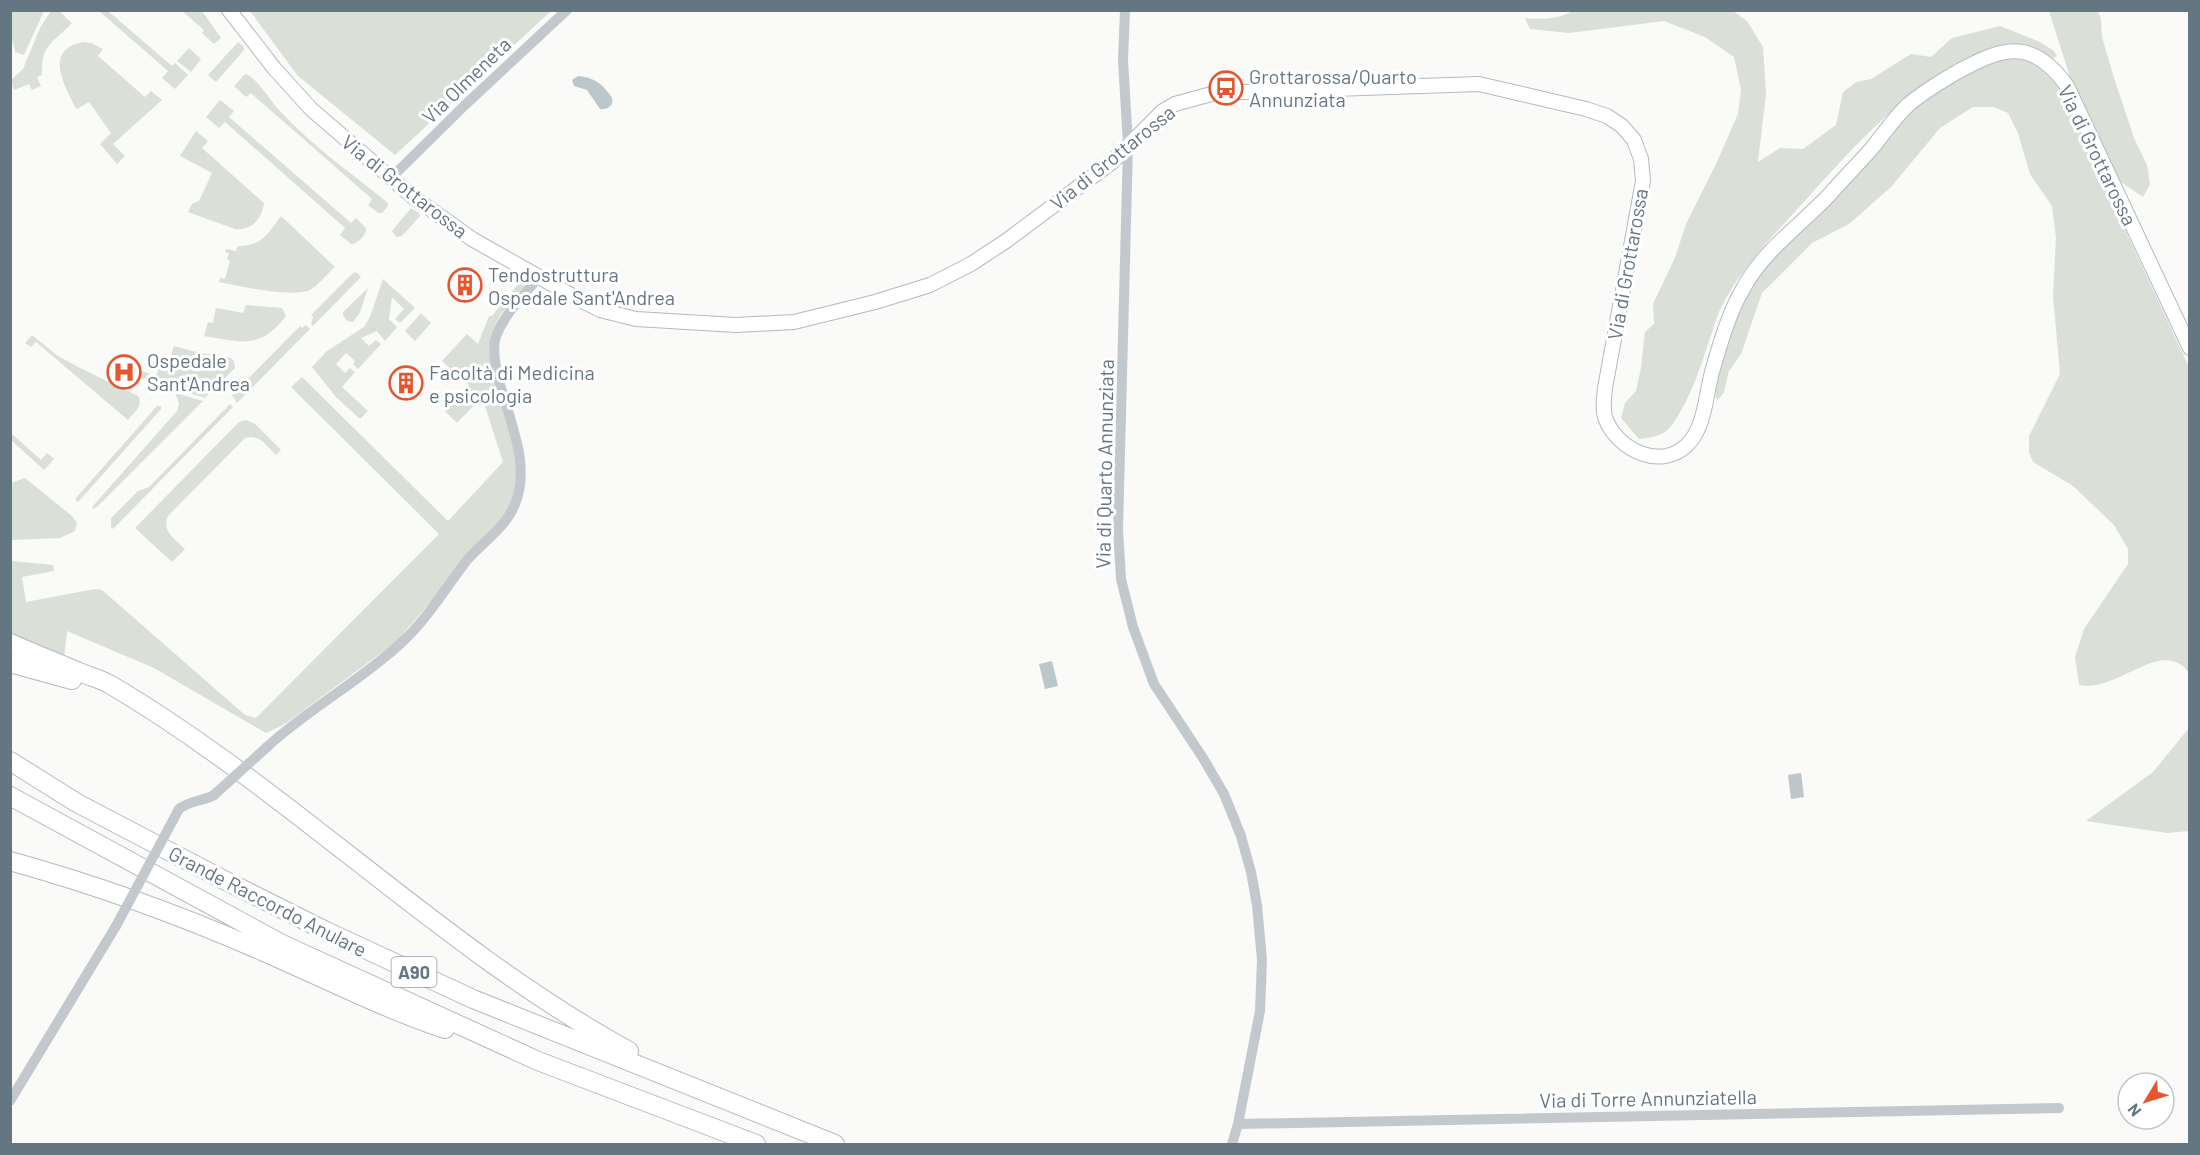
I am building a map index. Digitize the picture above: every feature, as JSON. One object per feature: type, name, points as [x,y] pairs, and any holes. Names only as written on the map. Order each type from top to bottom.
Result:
[{"type":"highway","points":[[10,643],[109,684],[231,763],[470,950],[590,1030],[702,1091]]},
{"type":"highway","points":[[10,663],[78,682],[157,716]]},
{"type":"highway","name":"Grande Raccordo Anulare","points":[[10,761],[77,803],[326,931],[473,999],[834,1144]]},
{"type":"highway","name":"Grande Raccordo Anulare","points":[[10,796],[282,944],[538,1061],[756,1144]]},
{"type":"highway","points":[[10,861],[108,891],[262,951],[404,1016],[538,1061]]},
{"type":"street","name":"Via di Grottarossa","points":[[229,10],[269,62],[311,109],[421,203],[472,239],[539,277],[600,310],[636,320],[736,325],[794,322],[875,302],[930,285],[954,274],[1006,241],[1112,162],[1163,111],[1175,104],[1215,93],[1479,84],[1586,109],[1607,116],[1622,126],[1634,140],[1641,159],[1643,181],[1605,388],[1606,419],[1614,433],[1628,447],[1645,455],[1665,457],[1675,454],[1689,443],[1699,424],[1724,333],[1743,288],[1768,252],[1807,218],[1868,153],[1907,106],[1932,86],[1985,57],[2005,51],[2017,51],[2044,59],[2067,86],[2190,348]]},
{"type":"street","name":"Via Olmeneta","points":[[391,178],[567,10]]},
{"type":"street","name":"Via di Quarto Annunziata","points":[[1125,10],[1123,60],[1128,145],[1118,529],[1121,579],[1133,627],[1154,684],[1224,794],[1241,836],[1251,872],[1261,935],[1260,1011],[1232,1144]]},
{"type":"street","points":[[10,1101],[116,926],[179,809],[185,804],[214,795],[284,731],[377,664],[401,643],[421,621],[469,558],[504,522],[515,506],[520,489],[520,457],[495,364],[494,345],[504,321],[539,277]]},
{"type":"street","name":"Via di Torre Annunziatella","points":[[1238,1124],[2059,1108]]},
{"type":"shaded area","points":[[1574,10],[1733,11],[1747,21],[1763,47],[1766,94],[1758,162],[1780,148],[1803,149],[1836,125],[1843,92],[1856,82],[1871,79],[1911,54],[1931,57],[1952,38],[2000,26],[2040,42],[2054,51],[2057,56],[2050,60],[2021,47],[1989,50],[1955,64],[1920,87],[1887,115],[1831,172],[1752,260],[1721,308],[1695,381],[1674,422],[1659,435],[1639,439],[1621,418],[1625,403],[1636,391],[1645,332],[1654,324],[1653,304],[1674,260],[1687,222],[1738,114],[1741,90],[1734,57],[1705,37],[1664,21],[1569,33],[1530,29],[1525,18],[1551,18]]},
{"type":"shaded area","points":[[10,11],[44,11],[24,55],[15,52],[11,38]]},
{"type":"shaded area","points":[[51,11],[59,11],[72,23],[46,50],[43,57],[42,75],[37,77],[41,86],[32,90],[29,84],[14,90],[11,80],[23,69],[40,28]]},
{"type":"shaded area","points":[[99,11],[108,11],[172,66],[175,63],[188,75],[175,89],[162,78],[168,71]]},
{"type":"shaded area","points":[[182,11],[202,11],[221,38],[214,44],[202,33],[204,30]]},
{"type":"shaded area","points":[[250,11],[551,11],[395,155],[298,76]]},
{"type":"shaded area","points":[[2049,11],[2098,11],[2102,37],[2114,78],[2134,138],[2147,165],[2150,184],[2143,197],[2121,182],[2104,157],[2070,77]]},
{"type":"shaded area","points":[[84,42],[103,49],[98,56],[145,97],[151,91],[162,100],[113,144],[125,156],[117,164],[100,144],[111,133],[89,102],[77,109],[75,107],[62,78],[60,60],[64,52],[71,46]]},
{"type":"shaded area","points":[[238,42],[244,50],[216,82],[208,75]]},
{"type":"shaded area","points":[[189,48],[201,59],[191,72],[177,61]]},
{"type":"shaded area","points":[[2016,58],[2038,65],[2061,92],[2189,367],[2189,675],[2185,667],[2163,660],[2100,684],[2079,685],[2075,657],[2084,629],[2128,564],[2128,549],[2114,525],[2073,486],[2033,462],[2029,452],[2029,436],[2060,374],[2053,295],[2056,238],[2052,206],[2030,174],[2018,133],[2008,113],[1994,107],[1973,107],[1940,128],[1891,187],[1849,224],[1812,243],[1762,293],[1741,354],[1729,371],[1724,392],[1718,400],[1715,396],[1723,352],[1742,295],[1807,217],[1941,81],[1987,60]]},
{"type":"shaded area","points":[[245,74],[263,89],[279,110],[304,135],[388,203],[382,213],[378,213],[368,205],[372,199],[251,93],[246,97],[234,86]]},
{"type":"shaded area","points":[[578,76],[594,80],[606,89],[612,98],[611,105],[600,109],[587,90],[574,86],[572,80]]},
{"type":"shaded area","points":[[220,100],[234,111],[229,117],[351,223],[356,218],[366,228],[362,238],[351,244],[340,235],[345,228],[225,122],[219,128],[206,117]]},
{"type":"shaded area","points":[[196,131],[208,141],[202,148],[264,203],[261,214],[251,226],[235,229],[188,212],[192,204],[199,201],[212,173],[180,156]]},
{"type":"shaded area","points":[[411,208],[420,216],[402,236],[396,237],[392,231]]},
{"type":"shaded area","points":[[281,216],[335,267],[313,288],[302,292],[265,290],[219,282],[220,278],[225,279],[230,261],[227,259],[229,253],[225,252],[226,249],[236,251],[238,246],[246,246],[263,238]]},
{"type":"shaded area","points":[[356,272],[361,277],[313,326],[311,315]]},
{"type":"shaded area","points":[[383,279],[415,308],[400,323],[395,319],[404,309],[392,297],[389,319],[397,327],[385,341],[377,331],[361,338],[369,346],[376,340],[381,344],[358,369],[353,364],[355,361],[346,353],[336,364],[345,373],[350,368],[355,372],[342,387],[368,411],[360,419],[336,397],[312,367],[327,351],[364,327],[370,317]]},
{"type":"shaded area","points":[[521,281],[525,285],[500,315],[491,334],[489,352],[514,446],[517,479],[509,511],[396,642],[285,724],[266,733],[154,668],[67,631],[64,658],[11,635],[11,561],[53,565],[54,571],[22,577],[26,602],[95,589],[102,590],[245,715],[256,718],[439,534],[291,387],[302,377],[448,521],[503,462],[484,403],[479,400],[457,423],[445,411],[469,385],[442,361],[467,334],[478,344],[489,316],[492,316]]},
{"type":"shaded area","points":[[368,288],[360,312],[353,322],[347,321],[343,312]]},
{"type":"shaded area","points":[[246,305],[282,308],[286,316],[277,327],[259,339],[240,341],[204,336],[208,322],[213,323],[216,308],[243,313]]},
{"type":"shaded area","points":[[421,313],[431,323],[415,341],[405,331]]},
{"type":"shaded area","points":[[306,325],[310,329],[237,403],[232,395],[300,326],[302,328]]},
{"type":"shaded area","points":[[32,335],[58,356],[138,396],[140,403],[138,409],[128,420],[36,342],[31,347],[25,343]]},
{"type":"shaded area","points":[[174,346],[231,358],[235,368],[205,398],[134,376],[136,369],[156,376],[161,363],[168,365]]},
{"type":"shaded area","points":[[175,393],[203,401],[97,507],[92,509],[177,411],[179,403]]},
{"type":"shaded area","points":[[230,404],[233,407],[113,529],[111,518],[138,491],[149,487]]},
{"type":"shaded area","points":[[157,406],[161,406],[161,409],[76,502],[76,498]]},
{"type":"shaded area","points":[[246,420],[255,424],[281,450],[276,455],[259,439],[245,438],[168,516],[166,526],[168,530],[185,549],[172,562],[135,528],[239,422]]},
{"type":"shaded area","points":[[11,433],[41,460],[47,453],[54,459],[44,470],[11,440]]},
{"type":"shaded area","points":[[25,478],[72,516],[77,523],[75,531],[60,538],[11,540],[11,483]]},
{"type":"shaded area","points":[[1052,661],[1058,686],[1045,689],[1039,664]]},
{"type":"shaded area","points":[[2189,728],[2189,831],[2167,833],[2086,821],[2153,772]]},
{"type":"shaded area","points":[[1801,773],[1804,797],[1791,799],[1788,775]]},
{"type":"place","name":"Grottarossa/Quarto Annunziata","points":[[1226,88]]},
{"type":"place","name":"Tendostruttura Ospedale Sant'Andrea","points":[[465,285]]},
{"type":"place","name":"Ospedale Sant'Andrea","points":[[124,372]]},
{"type":"place","name":"Facoltà di Medicina e psicologia","points":[[406,383]]}]
